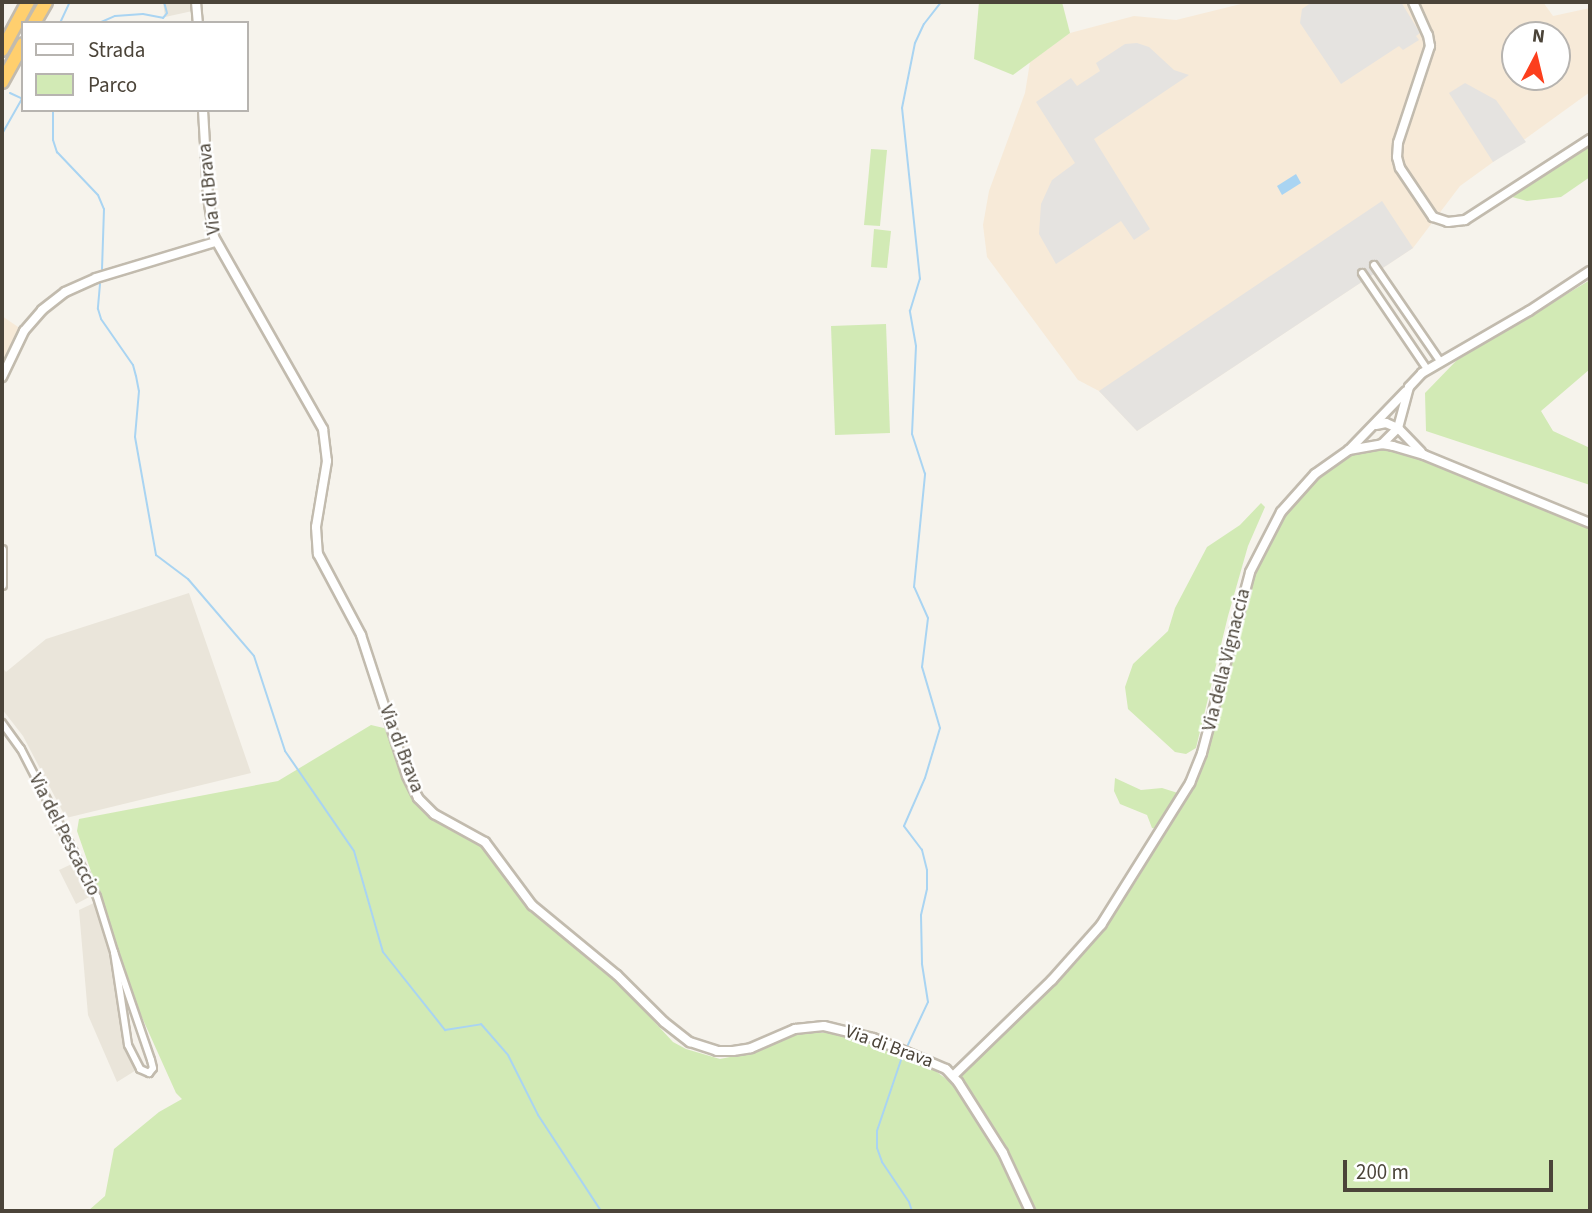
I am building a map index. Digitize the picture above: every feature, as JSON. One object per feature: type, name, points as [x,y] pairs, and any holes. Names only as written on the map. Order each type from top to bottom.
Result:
[{"type":"highway","points":[[2,50],[28,2]]},
{"type":"highway","points":[[35,21],[46,2]]},
{"type":"highway","points":[[2,82],[21,48]]},
{"type":"street","points":[[196,2],[198,21]]},
{"type":"street","points":[[1413,2],[1430,39],[1430,46],[1398,143],[1397,157],[1400,168],[1433,217],[1446,222],[1465,220],[1590,139]]},
{"type":"street","name":"Via di Brava","points":[[203,112],[209,207],[215,242],[323,429],[327,461],[316,527],[318,554],[359,631],[409,780],[421,801],[438,816],[485,842],[533,905],[611,970],[664,1022],[690,1042],[717,1051],[733,1051],[751,1048],[795,1029],[818,1026],[843,1030],[910,1052],[938,1065],[953,1076],[1013,1170],[1030,1211]]},
{"type":"street","points":[[2,377],[17,343],[36,317],[61,295],[91,280],[215,242]]},
{"type":"street","points":[[1374,265],[1440,361]]},
{"type":"street","points":[[1349,450],[1376,425],[1427,369],[1529,311],[1590,271]]},
{"type":"street","points":[[1362,273],[1427,369]]},
{"type":"street","points":[[1376,425],[1376,435],[1382,444],[1398,428],[1409,387]]},
{"type":"street","points":[[1376,425],[1386,423],[1398,428],[1424,454]]},
{"type":"street","name":"Via della Vignaccia","points":[[953,1076],[1078,952],[1101,925],[1141,865],[1200,762],[1238,613],[1257,554],[1292,496],[1325,466],[1349,450],[1382,444],[1424,454],[1590,523]]},
{"type":"street","points":[[2,550],[2,585]]},
{"type":"street","name":"Via del Pescaccio","points":[[2,723],[20,749],[89,878],[107,924],[151,1060],[153,1068],[149,1073],[141,1070],[128,1045],[114,952]]},
{"type":"shaded area","points":[[163,2],[196,2],[197,10],[165,17]]},
{"type":"shaded area","points":[[1249,2],[1543,2],[1553,16],[1590,8],[1590,92],[1460,186],[1413,248],[1137,431],[1099,391],[1078,380],[987,257],[983,225],[989,191],[1025,93],[1030,62],[1070,33],[1134,16],[1176,20]]},
{"type":"shaded area","points":[[1312,2],[1401,2],[1420,33],[1416,36],[1419,40],[1403,50],[1399,46],[1341,84],[1300,23],[1302,9]]},
{"type":"shaded area","points":[[1137,43],[1149,47],[1174,70],[1189,75],[1094,139],[1150,229],[1134,240],[1121,221],[1056,264],[1039,234],[1041,204],[1052,180],[1075,163],[1036,102],[1071,78],[1077,86],[1100,71],[1096,63],[1125,44]]},
{"type":"shaded area","points":[[1465,83],[1496,100],[1526,142],[1493,162],[1449,93]]},
{"type":"shaded area","points":[[1382,201],[1413,248],[1137,431],[1099,391]]},
{"type":"shaded area","points":[[2,316],[24,331],[2,377]]},
{"type":"shaded area","points":[[189,593],[251,773],[66,818],[23,736],[2,709],[2,667],[6,672],[46,639]]},
{"type":"shaded area","points":[[76,862],[93,895],[76,904],[59,870]]},
{"type":"shaded area","points":[[96,902],[106,923],[123,1031],[138,1069],[117,1082],[88,1015],[79,910]]},
{"type":"green space","points":[[979,2],[1062,2],[1070,33],[1013,75],[974,59]]},
{"type":"green space","points":[[1590,144],[1590,177],[1561,197],[1527,201],[1512,197]]},
{"type":"green space","points":[[871,149],[887,150],[880,226],[864,225]]},
{"type":"green space","points":[[874,229],[891,231],[887,268],[871,267]]},
{"type":"green space","points":[[1590,280],[1590,369],[1541,411],[1553,431],[1590,448],[1590,485],[1426,431],[1425,393],[1457,360]]},
{"type":"green space","points":[[886,324],[890,433],[835,435],[831,326]]},
{"type":"green space","points":[[1373,448],[1405,451],[1590,527],[1590,1211],[88,1211],[105,1196],[114,1149],[159,1112],[182,1099],[176,1093],[140,1013],[77,831],[79,819],[278,781],[371,725],[388,729],[409,788],[423,812],[488,851],[533,912],[610,974],[673,1042],[686,1049],[720,1059],[750,1053],[801,1033],[834,1033],[925,1063],[953,1084],[1077,962],[1137,880],[1201,770],[1249,586],[1267,544],[1296,493],[1354,451]]},
{"type":"green space","points":[[1261,503],[1265,507],[1248,546],[1196,748],[1186,754],[1175,752],[1128,709],[1125,687],[1133,664],[1168,631],[1175,608],[1207,547],[1240,525]]},
{"type":"green space","points":[[1115,778],[1141,790],[1162,788],[1181,794],[1159,829],[1152,828],[1147,815],[1120,804],[1114,791]]},
{"type":"water","points":[[1296,174],[1301,183],[1282,195],[1277,186]]},
{"type":"waterway","points":[[61,21],[70,2]]},
{"type":"waterway","points":[[104,21],[115,16],[143,14],[163,18],[167,13],[164,2]]},
{"type":"waterway","points":[[906,1049],[928,1002],[922,963],[921,915],[927,889],[927,870],[922,850],[904,826],[925,778],[940,728],[922,667],[928,618],[914,587],[925,474],[912,434],[916,346],[910,311],[920,279],[902,108],[915,43],[924,24],[941,2]]},
{"type":"waterway","points":[[10,93],[21,98]]},
{"type":"waterway","points":[[2,134],[21,101]]},
{"type":"waterway","points":[[53,112],[53,140],[57,152],[98,195],[104,209],[102,269]]},
{"type":"waterway","points":[[100,284],[98,309],[101,319],[133,365],[136,376],[139,391],[135,437],[156,555],[188,579],[254,656],[285,751],[354,851],[383,952],[445,1030],[481,1024],[508,1055],[538,1115],[601,1211]]},
{"type":"waterway","points":[[903,1054],[877,1131],[877,1148],[882,1162],[909,1202],[912,1211]]}]
